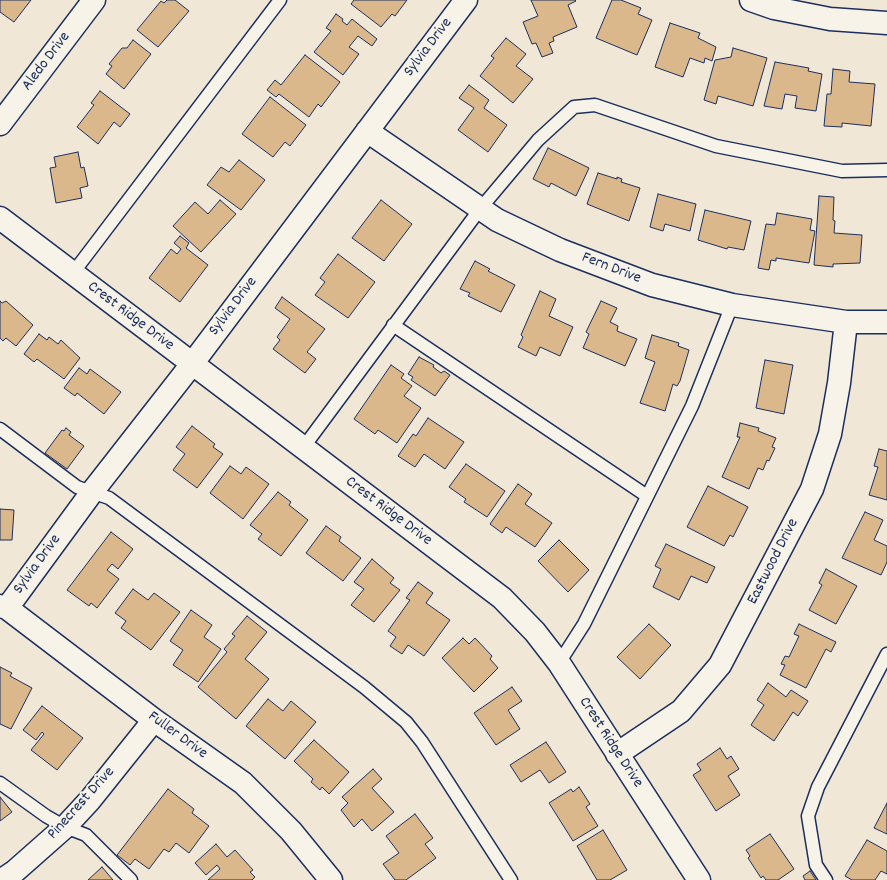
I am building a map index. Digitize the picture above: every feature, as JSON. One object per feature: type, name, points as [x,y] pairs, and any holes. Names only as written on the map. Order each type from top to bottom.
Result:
[{"type":"street","name":"Aledo Drive","points":[[0,124],[94,0]]},
{"type":"street","name":"Sylvia Drive","points":[[3,607],[192,364],[466,0]]},
{"type":"street","points":[[751,0],[774,8],[830,19],[887,23]]},
{"type":"street","name":"Fern Drive","points":[[367,131],[480,209],[504,223],[560,250],[652,285],[732,305],[846,322],[887,322]]},
{"type":"street","name":"Crest Ridge Drive","points":[[0,218],[502,598],[535,632],[559,662],[699,880]]},
{"type":"street","name":"Eastwood Drive","points":[[618,754],[681,711],[720,665],[812,489],[830,434],[839,383],[846,322]]},
{"type":"street","name":"Fuller Drive","points":[[3,607],[154,720],[243,782],[291,831],[331,880]]},
{"type":"street","name":"Pinecrest Drive","points":[[2,880],[14,872],[65,827],[90,800],[154,720]]},
{"type":"lane","points":[[73,273],[280,0]]},
{"type":"lane","points":[[303,448],[480,209],[538,140],[574,107],[595,106],[640,122],[724,147],[842,171],[887,170]]},
{"type":"lane","points":[[559,662],[584,624],[692,406],[732,305]]},
{"type":"lane","points":[[393,325],[647,496]]},
{"type":"lane","points":[[0,429],[77,486],[109,498],[364,687],[406,722],[422,742],[511,880]]},
{"type":"lane","points":[[826,880],[816,864],[808,816],[818,787],[887,654]]},
{"type":"lane","points":[[0,783],[46,816],[65,827],[86,835],[131,880]]},
{"type":"building","points":[[0,0],[31,0],[14,22],[0,12]]},
{"type":"building","points":[[167,0],[175,0],[189,11],[158,47],[137,30],[161,1],[164,3]]},
{"type":"building","points":[[354,0],[407,0],[395,16],[392,14],[381,27],[351,4]]},
{"type":"building","points":[[531,0],[576,1],[568,5],[577,27],[553,37],[554,41],[549,43],[553,53],[542,57],[536,43],[532,44],[523,22],[538,16]]},
{"type":"building","points":[[612,0],[621,0],[641,8],[638,14],[652,20],[637,55],[596,38]]},
{"type":"building","points":[[336,14],[343,19],[342,21],[347,25],[352,19],[377,39],[372,46],[358,36],[349,47],[359,54],[343,75],[314,52],[331,31],[326,28]]},
{"type":"building","points":[[670,23],[700,33],[698,38],[716,47],[712,61],[705,58],[704,63],[690,58],[683,77],[655,67]]},
{"type":"building","points":[[506,38],[526,54],[516,66],[533,79],[513,103],[480,76],[494,58],[491,56]]},
{"type":"building","points":[[133,40],[151,54],[124,89],[106,74],[112,66],[109,64],[122,48],[127,48]]},
{"type":"building","points":[[733,48],[767,58],[753,106],[718,96],[716,104],[704,100],[715,60],[731,57]]},
{"type":"building","points":[[305,55],[340,82],[321,107],[318,104],[309,117],[279,94],[276,97],[267,90],[275,80],[281,85]]},
{"type":"building","points":[[775,62],[809,68],[808,71],[822,74],[816,111],[795,108],[797,96],[785,94],[782,109],[764,106]]},
{"type":"building","points":[[833,69],[850,71],[849,82],[875,84],[871,126],[842,123],[842,127],[824,126],[827,94],[831,94]]},
{"type":"building","points":[[469,85],[489,100],[484,108],[507,125],[488,152],[458,130],[474,108],[459,98]]},
{"type":"building","points":[[100,91],[130,114],[120,127],[114,122],[98,144],[77,127],[94,105],[91,103]]},
{"type":"building","points":[[270,97],[306,125],[290,146],[285,142],[273,157],[242,134]]},
{"type":"building","points":[[548,148],[589,168],[576,196],[551,183],[549,187],[533,179]]},
{"type":"building","points":[[78,152],[81,168],[84,167],[88,186],[80,188],[82,198],[56,203],[50,168],[56,167],[54,157]]},
{"type":"building","points":[[239,160],[265,180],[241,210],[207,185],[221,167],[229,172]]},
{"type":"building","points":[[598,173],[617,179],[617,177],[622,179],[621,182],[640,188],[629,221],[587,204]]},
{"type":"building","points":[[658,194],[696,204],[690,231],[665,224],[663,231],[650,227]]},
{"type":"building","points":[[819,196],[834,197],[834,233],[862,235],[860,263],[833,264],[833,267],[814,265]]},
{"type":"building","points":[[220,200],[236,214],[201,252],[173,226],[195,202],[208,214]]},
{"type":"building","points":[[381,200],[412,224],[384,261],[352,238]]},
{"type":"building","points":[[705,210],[751,221],[744,250],[728,247],[727,249],[698,240]]},
{"type":"building","points":[[777,213],[812,219],[810,230],[815,231],[809,263],[776,258],[776,261],[771,260],[769,270],[758,268],[766,224],[775,225]]},
{"type":"building","points":[[180,236],[189,243],[186,248],[208,265],[180,302],[149,278],[171,249],[177,254],[181,249],[174,243]]},
{"type":"building","points":[[338,254],[375,282],[348,318],[315,295],[325,282],[320,278]]},
{"type":"building","points":[[475,261],[490,269],[488,271],[515,285],[501,312],[468,296],[470,293],[460,289]]},
{"type":"building","points":[[540,291],[556,299],[549,316],[573,327],[560,356],[540,347],[536,356],[518,347],[523,337],[521,335]]},
{"type":"building","points":[[282,297],[325,329],[307,352],[316,359],[305,373],[273,349],[280,340],[277,337],[290,319],[275,308]]},
{"type":"building","points":[[0,301],[2,303],[6,301],[33,325],[16,346],[6,338],[3,341],[0,338]]},
{"type":"building","points":[[601,301],[617,308],[610,322],[618,326],[617,331],[637,339],[625,366],[583,348],[589,334],[586,332]]},
{"type":"building","points":[[39,334],[47,340],[49,337],[58,344],[61,340],[80,358],[64,379],[37,359],[34,362],[24,354]]},
{"type":"building","points":[[652,335],[679,343],[678,346],[689,350],[680,381],[677,386],[673,384],[665,411],[640,403],[655,362],[645,358]]},
{"type":"building","points":[[419,357],[434,365],[433,367],[441,373],[444,371],[450,375],[435,396],[411,380],[413,377],[408,374]]},
{"type":"building","points":[[765,360],[793,365],[784,414],[756,408]]},
{"type":"building","points":[[391,365],[404,374],[401,378],[412,386],[404,396],[421,408],[397,443],[378,430],[375,434],[354,419]]},
{"type":"building","points":[[79,368],[87,374],[90,369],[121,392],[104,414],[77,393],[75,396],[64,388]]},
{"type":"building","points":[[428,418],[464,442],[445,469],[424,454],[415,467],[398,456],[413,434],[416,436]]},
{"type":"building","points":[[740,423],[759,428],[758,431],[776,438],[772,447],[775,448],[769,461],[767,460],[763,470],[758,468],[749,489],[722,477],[740,437],[737,437]]},
{"type":"building","points":[[192,426],[215,444],[213,447],[223,454],[197,488],[173,470],[185,454],[176,447]]},
{"type":"building","points":[[66,428],[71,432],[69,435],[84,446],[67,469],[45,453],[62,430],[64,431]]},
{"type":"building","points":[[879,449],[887,451],[887,500],[869,495],[878,467],[874,466]]},
{"type":"building","points":[[466,464],[505,491],[487,517],[464,502],[466,499],[449,487]]},
{"type":"building","points":[[230,466],[241,474],[246,467],[269,484],[243,519],[210,493]]},
{"type":"building","points":[[518,484],[532,494],[525,504],[552,523],[535,547],[506,527],[502,533],[490,524]]},
{"type":"building","points":[[708,486],[748,507],[733,537],[730,535],[724,546],[687,527]]},
{"type":"building","points":[[278,492],[291,502],[289,505],[308,520],[281,556],[258,539],[262,534],[250,525]]},
{"type":"building","points":[[0,509],[14,510],[12,540],[0,540]]},
{"type":"building","points":[[865,512],[883,520],[874,540],[887,546],[887,562],[881,575],[842,558]]},
{"type":"building","points":[[326,526],[341,537],[339,541],[361,558],[343,581],[306,553]]},
{"type":"building","points":[[111,532],[133,549],[118,569],[112,564],[107,570],[119,579],[97,608],[91,603],[89,606],[67,590]]},
{"type":"building","points":[[559,540],[589,570],[568,592],[538,561]]},
{"type":"building","points":[[666,544],[715,567],[707,583],[691,576],[679,600],[653,587],[661,569],[655,566]]},
{"type":"building","points":[[372,559],[394,578],[390,583],[400,590],[374,622],[351,605],[364,589],[354,582]]},
{"type":"building","points":[[826,569],[857,586],[836,624],[809,610],[822,585],[819,583]]},
{"type":"building","points":[[418,582],[433,593],[426,603],[450,620],[424,656],[408,645],[402,654],[390,646],[396,637],[388,631],[410,600],[406,598]]},
{"type":"building","points":[[133,589],[148,600],[154,593],[180,612],[151,650],[121,628],[126,621],[115,613]]},
{"type":"building","points":[[191,610],[212,625],[204,637],[221,649],[198,682],[173,665],[183,650],[170,641]]},
{"type":"building","points":[[247,616],[267,632],[245,659],[269,679],[236,719],[198,687],[227,652],[224,649],[235,636],[232,634]]},
{"type":"building","points":[[649,624],[671,645],[640,679],[617,657]]},
{"type":"building","points":[[799,624],[836,642],[831,652],[826,649],[806,688],[780,675],[785,665],[781,664],[785,656],[789,657],[799,636],[794,634]]},
{"type":"building","points":[[463,638],[469,644],[475,638],[492,656],[490,659],[498,668],[474,692],[442,658]]},
{"type":"building","points":[[0,667],[12,673],[10,676],[32,688],[11,729],[0,724]]},
{"type":"building","points":[[768,683],[786,697],[791,690],[808,701],[798,716],[793,712],[774,741],[751,725],[764,705],[757,700]]},
{"type":"building","points":[[512,687],[522,701],[508,710],[520,729],[496,745],[474,713]]},
{"type":"building","points":[[268,699],[283,711],[291,701],[316,722],[285,759],[246,726]]},
{"type":"building","points":[[42,706],[83,738],[57,770],[31,750],[44,734],[42,732],[36,740],[23,730]]},
{"type":"building","points":[[314,740],[349,772],[329,794],[322,787],[320,790],[311,782],[313,779],[294,761]]},
{"type":"building","points":[[546,742],[566,772],[549,783],[540,770],[521,782],[510,765]]},
{"type":"building","points":[[720,748],[727,759],[731,756],[739,769],[728,776],[740,795],[716,811],[693,775],[701,770],[697,764]]},
{"type":"building","points":[[373,769],[382,779],[372,788],[394,812],[372,831],[362,819],[354,827],[341,810],[348,803],[342,797]]},
{"type":"building","points":[[579,787],[590,804],[586,807],[598,826],[573,841],[549,803],[571,789],[573,792]]},
{"type":"building","points":[[168,789],[194,809],[192,813],[209,826],[189,853],[176,843],[169,852],[164,849],[149,869],[135,859],[130,865],[117,855]]},
{"type":"building","points":[[0,797],[12,812],[0,821]]},
{"type":"building","points":[[887,803],[887,834],[874,828]]},
{"type":"building","points":[[415,814],[433,838],[425,844],[436,858],[406,880],[395,880],[383,864],[399,853],[386,836]]},
{"type":"building","points":[[603,830],[627,870],[610,880],[597,880],[577,846]]},
{"type":"building","points":[[770,834],[794,869],[778,880],[766,880],[763,876],[761,878],[748,858],[750,856],[746,850]]},
{"type":"building","points":[[867,840],[887,851],[887,874],[881,871],[875,880],[852,880],[845,876]]},
{"type":"building","points":[[216,844],[227,857],[235,850],[253,870],[250,872],[255,877],[252,880],[208,880],[220,869],[217,865],[206,875],[195,863]]},
{"type":"building","points":[[102,867],[113,880],[88,880]]},
{"type":"building","points":[[810,871],[816,880],[805,880],[803,876]]}]
